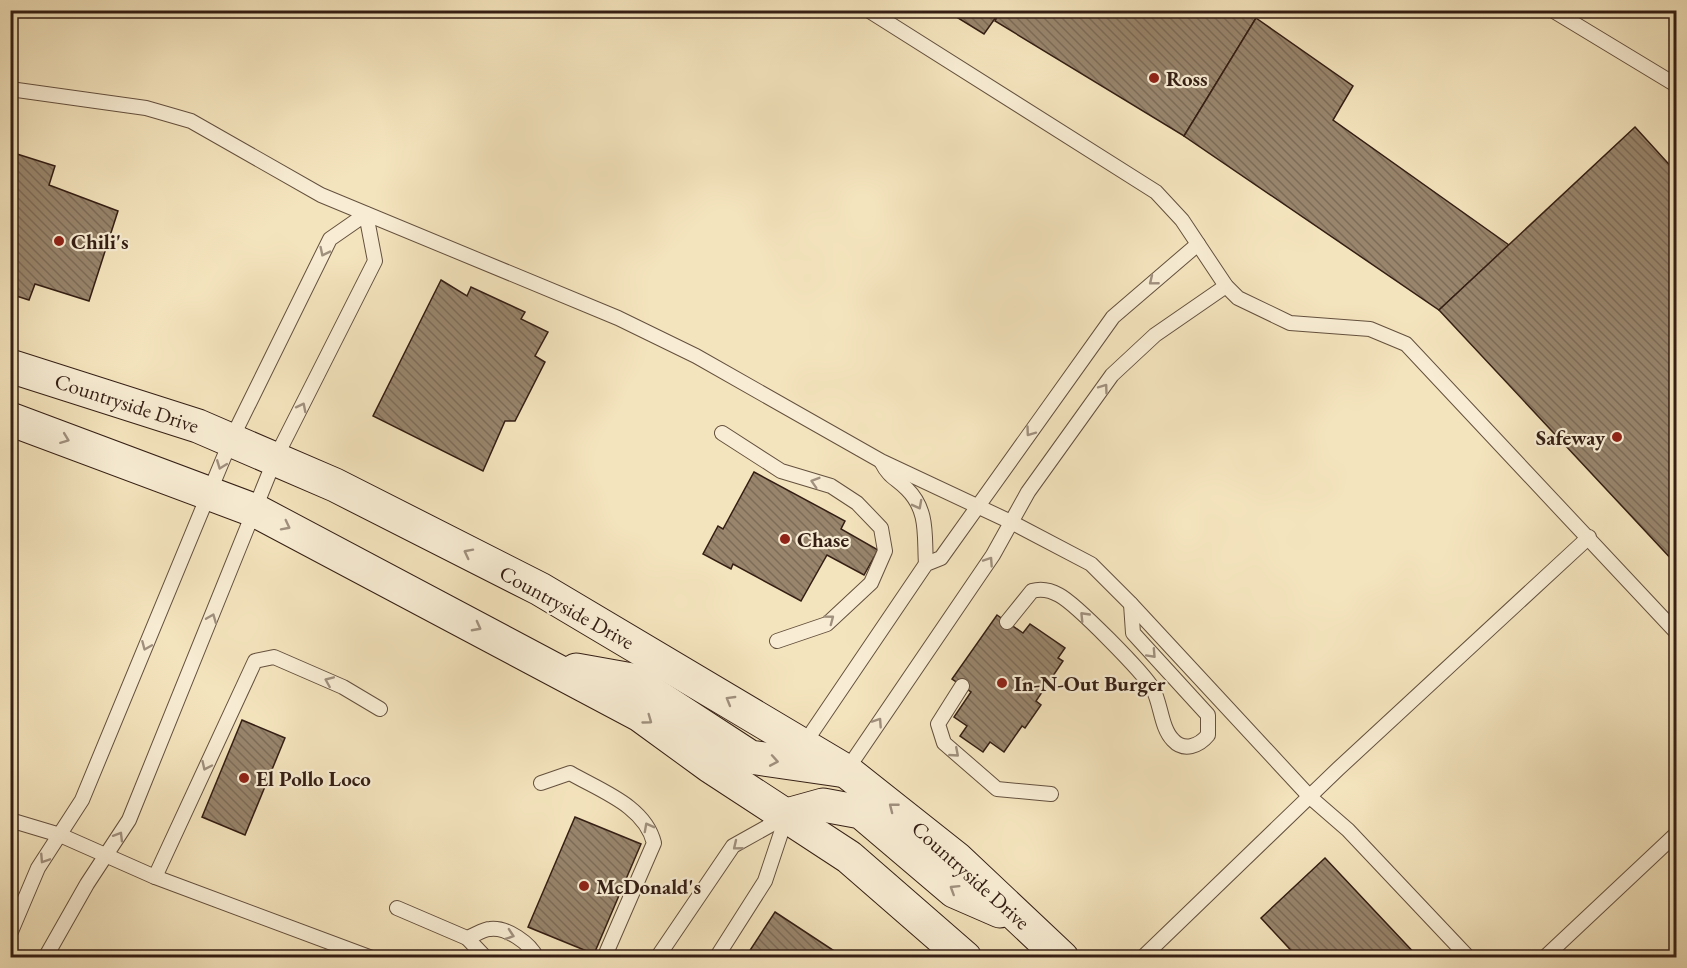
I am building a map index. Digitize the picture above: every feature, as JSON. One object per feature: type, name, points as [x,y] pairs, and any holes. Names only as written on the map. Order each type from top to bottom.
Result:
[{"type":"street","name":"Countryside Drive","points":[[10,366],[179,418],[335,485],[540,589],[846,771],[925,832],[1062,957]]},
{"type":"street","points":[[10,419],[256,511],[640,715],[710,766],[849,856],[965,957]]},
{"type":"street","points":[[551,666],[632,680],[750,757],[846,771]]},
{"type":"street","points":[[787,815],[823,805],[861,812],[954,891],[1026,923]]},
{"type":"lane","points":[[868,10],[1149,187],[1182,220],[1226,286],[1245,302],[1290,323],[1370,329],[1407,344],[1677,632]]},
{"type":"lane","points":[[1552,10],[1677,85]]},
{"type":"lane","points":[[10,89],[146,108],[201,126],[274,171],[321,195],[618,318],[768,395],[881,461],[1011,522],[1091,564],[1310,797],[1353,835],[1469,957]]},
{"type":"lane","points":[[10,934],[38,868],[82,800],[231,440],[330,239],[366,214]]},
{"type":"lane","points":[[45,957],[87,884],[129,820],[256,511],[275,459],[375,261],[366,214]]},
{"type":"lane","points":[[804,744],[926,564],[941,558],[1113,317],[1198,244]]},
{"type":"lane","points":[[846,771],[993,555],[1028,492],[1112,375],[1155,334],[1226,286]]},
{"type":"lane","points":[[722,433],[781,471],[831,486],[857,503],[881,528],[885,551],[871,583],[827,624],[777,641]]},
{"type":"lane","points":[[881,461],[888,475],[911,493],[923,515],[926,531],[926,564]]},
{"type":"lane","points":[[1142,957],[1588,537]]},
{"type":"lane","points":[[1007,622],[1032,591],[1047,590],[1060,596],[1079,610],[1151,686],[1172,740],[1185,747],[1198,744],[1208,735],[1208,715],[1132,633],[1131,604]]},
{"type":"lane","points":[[155,877],[255,661],[274,657],[343,687],[381,708]]},
{"type":"lane","points":[[962,686],[938,724],[944,743],[997,789],[1050,794]]},
{"type":"lane","points":[[541,783],[570,773],[641,814],[651,830],[654,843],[604,957]]},
{"type":"lane","points":[[657,957],[733,846],[787,815]]},
{"type":"lane","points":[[716,957],[765,882],[787,815]]},
{"type":"lane","points":[[10,820],[60,836],[155,877],[372,957]]},
{"type":"lane","points":[[1544,957],[1677,834]]},
{"type":"lane","points":[[397,908],[467,938],[486,957]]},
{"type":"lane","points":[[467,938],[490,929],[499,931],[517,936],[534,950],[537,957]]},
{"type":"building","points":[[945,10],[1001,10],[984,34]]},
{"type":"building","name":"Ross","points":[[1001,10],[1261,10],[1184,136],[995,21]]},
{"type":"building","points":[[1256,18],[1353,86],[1333,120],[1509,245],[1439,310],[1184,136]]},
{"type":"building","name":"Safeway","points":[[1635,127],[1676,172],[1676,564],[1439,310]]},
{"type":"building","name":"Chili's","points":[[17,154],[55,166],[49,185],[118,211],[89,301],[35,284],[29,300],[10,294],[10,177]]},
{"type":"building","points":[[441,280],[467,296],[471,287],[525,312],[521,319],[548,332],[535,356],[545,362],[515,421],[505,421],[483,471],[373,416]]},
{"type":"building","name":"Chase","points":[[754,472],[845,521],[841,529],[878,550],[864,575],[827,555],[801,601],[733,564],[731,569],[703,554],[718,526],[723,529]]},
{"type":"building","name":"In-N-Out Burger","points":[[997,615],[1023,633],[1030,624],[1065,648],[1058,658],[1063,661],[1036,701],[1041,705],[1025,728],[1022,726],[1004,752],[990,742],[983,752],[960,736],[967,726],[954,717],[971,692],[952,679]]},
{"type":"building","name":"El Pollo Loco","points":[[242,720],[285,738],[245,835],[202,817]]},
{"type":"building","name":"McDonald's","points":[[575,817],[641,844],[594,954],[528,927]]},
{"type":"building","points":[[1325,858],[1419,958],[1298,958],[1261,918]]},
{"type":"building","points":[[775,912],[845,958],[745,958]]},
{"type":"place","name":"Ross","points":[[1154,78]]},
{"type":"place","name":"Chili's","points":[[59,241]]},
{"type":"place","name":"Safeway","points":[[1617,437]]},
{"type":"place","name":"Chase","points":[[785,539]]},
{"type":"place","name":"In-N-Out Burger","points":[[1002,683]]},
{"type":"place","name":"El Pollo Loco","points":[[244,778]]},
{"type":"place","name":"McDonald's","points":[[584,886]]}]
